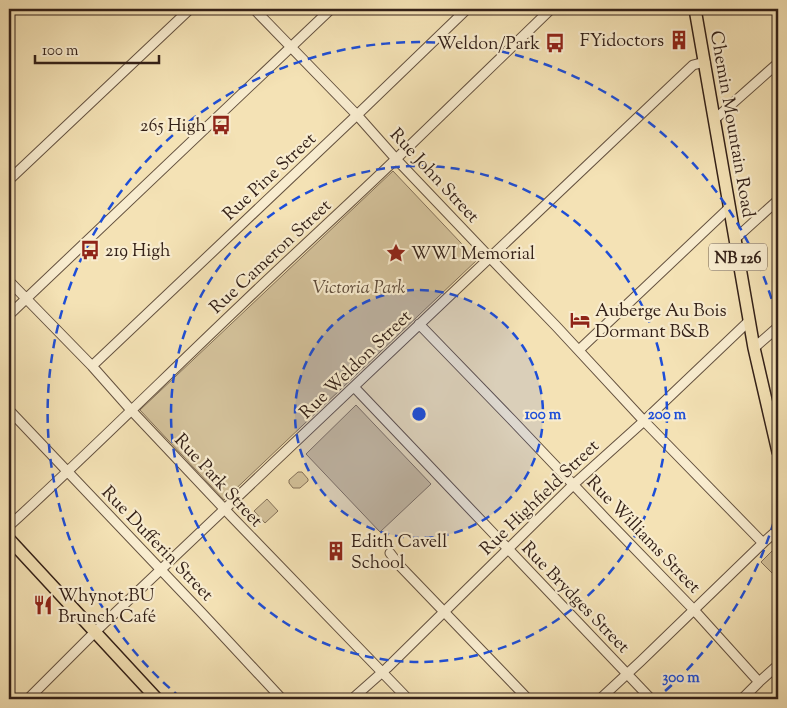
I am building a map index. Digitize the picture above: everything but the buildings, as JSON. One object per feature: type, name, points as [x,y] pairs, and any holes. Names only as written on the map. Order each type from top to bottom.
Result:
[{"type":"main road","name":"Chemin Mountain Road","points":[[695,9],[754,348],[778,452]]},
{"type":"main road","points":[[9,538],[157,699]]},
{"type":"street","points":[[9,180],[190,9]]},
{"type":"street","name":"Rue John Street","points":[[254,9],[357,115],[396,159],[762,543]]},
{"type":"street","points":[[9,315],[330,9]]},
{"type":"street","name":"Rue Pine Street","points":[[92,366],[467,9]]},
{"type":"street","name":"Rue Cameron Street","points":[[9,526],[68,472],[551,9]]},
{"type":"street","name":"Rue Weldon Street","points":[[28,699],[95,632],[693,65],[705,62]]},
{"type":"street","points":[[715,119],[778,63]]},
{"type":"street","points":[[735,240],[777,205]]},
{"type":"street","points":[[579,350],[729,208]]},
{"type":"street","name":"Rue Park Street","points":[[9,281],[408,699]]},
{"type":"street","name":"Rue Highfield Street","points":[[352,699],[382,673],[574,484],[644,421],[749,321]]},
{"type":"street","name":"Rue Williams Street","points":[[419,324],[694,610],[759,682]]},
{"type":"street","points":[[754,348],[778,327]]},
{"type":"street","name":"Rue Brydges Street","points":[[354,387],[651,699]]},
{"type":"street","name":"Rue Dufferin Street","points":[[9,410],[202,612],[282,699]]},
{"type":"street","points":[[600,699],[762,543],[778,532]]},
{"type":"street","points":[[390,552],[400,566],[443,612],[528,699]]},
{"type":"street","points":[[742,699],[778,665]]},
{"type":"green space","name":"Victoria Park","points":[[393,171],[477,260],[224,500],[140,410]]},
{"type":"green space","points":[[356,405],[431,484],[380,532],[306,454]]},
{"type":"green space","points":[[298,472],[302,472],[308,481],[300,488],[293,488],[289,480]]},
{"type":"green space","points":[[267,499],[278,511],[265,523],[254,511]]},
{"type":"green space","points":[[778,545],[778,579],[761,562]]},
{"type":"place","name":"FYidoctors","points":[[679,40]]},
{"type":"place","name":"Weldon/Park","points":[[555,43]]},
{"type":"place","name":"265 High","points":[[221,125]]},
{"type":"place","name":"219 High","points":[[90,250]]},
{"type":"place","name":"WWI Memorial","points":[[396,253]]},
{"type":"place","name":"Auberge Au Bois Dormant B&B","points":[[580,320]]},
{"type":"place","name":"Edith Cavell School","points":[[336,551]]},
{"type":"place","name":"Whynot.BU Brunch Café","points":[[43,605]]}]
